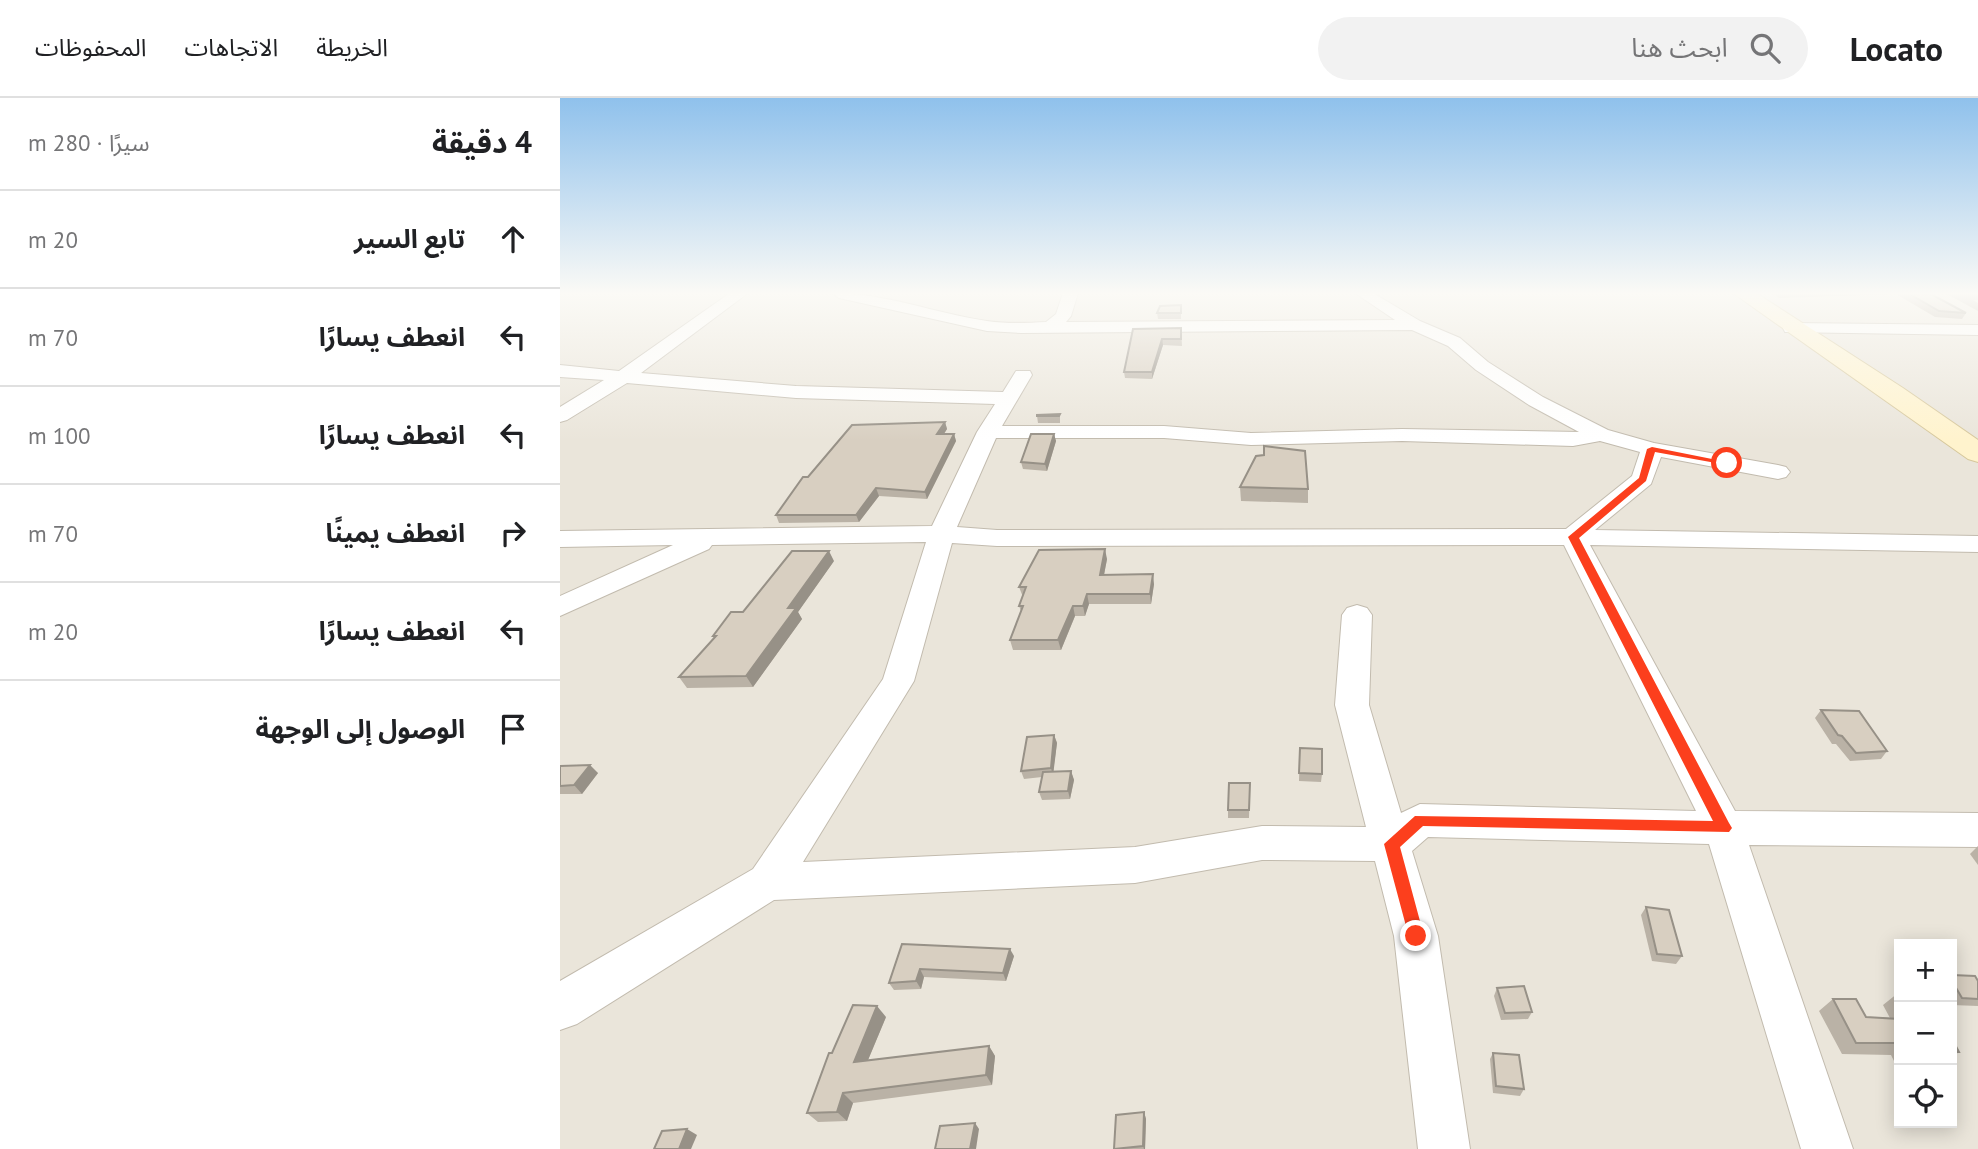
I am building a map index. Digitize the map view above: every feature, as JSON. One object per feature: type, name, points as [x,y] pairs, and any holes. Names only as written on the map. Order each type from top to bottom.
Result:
[{"type":"main road","points":[[1813,342],[1894,393],[1978,453]]},
{"type":"street","points":[[560,416],[672,342]]},
{"type":"street","points":[[1454,342],[1482,366],[1536,401],[1600,435],[1652,449],[1778,472]]},
{"type":"street","points":[[560,371],[796,392],[1009,398]]},
{"type":"street","points":[[560,1007],[768,882],[898,681],[941,534],[988,432],[1023,374]]},
{"type":"street","points":[[988,432],[1164,432],[1251,439],[1402,435],[1573,440],[1600,435]]},
{"type":"street","points":[[1573,537],[1643,479],[1652,449]]},
{"type":"street","points":[[560,539],[941,534],[997,538],[1573,537],[1978,544]]},
{"type":"street","points":[[1573,537],[1724,828],[1827,1149]]},
{"type":"street","points":[[560,607],[709,538]]},
{"type":"street","points":[[1357,615],[1352,705],[1416,936],[1444,1149]]},
{"type":"street","points":[[768,882],[1135,865],[1262,843],[1392,844],[1420,820],[1724,828],[1978,830]]},
{"type":"shaded area","points":[[560,342],[1978,342],[1978,1149],[560,1149]]},
{"type":"building","points":[[1130,342],[1161,342],[1152,372],[1124,372]]},
{"type":"building","points":[[1060,414],[1059,416],[1037,416],[1037,415]]},
{"type":"building","points":[[945,422],[937,434],[954,434],[925,492],[876,488],[856,515],[776,515],[803,477],[808,477],[852,425]]},
{"type":"building","points":[[1031,434],[1054,434],[1045,464],[1021,462]]},
{"type":"building","points":[[1264,446],[1305,451],[1308,489],[1240,487],[1256,456],[1264,455]]},
{"type":"building","points":[[1105,549],[1100,575],[1153,574],[1150,594],[1087,594],[1083,606],[1073,606],[1058,640],[1010,640],[1023,606],[1019,606],[1026,587],[1019,587],[1039,550]]},
{"type":"building","points":[[792,551],[829,551],[788,608],[796,608],[746,676],[679,677],[716,636],[713,636],[731,612],[743,612]]},
{"type":"building","points":[[1821,710],[1859,711],[1887,751],[1856,753],[1842,736],[1838,735]]},
{"type":"building","points":[[1054,735],[1051,768],[1021,771],[1027,737]]},
{"type":"building","points":[[1300,748],[1322,749],[1322,774],[1299,773]]},
{"type":"building","points":[[590,765],[574,785],[560,786],[560,766]]},
{"type":"building","points":[[1071,771],[1068,791],[1039,792],[1043,772]]},
{"type":"building","points":[[1229,783],[1250,783],[1249,810],[1228,810]]},
{"type":"building","points":[[1646,907],[1669,910],[1682,956],[1657,954]]},
{"type":"building","points":[[902,944],[1010,949],[1003,973],[920,969],[916,981],[889,983]]},
{"type":"building","points":[[1957,975],[1975,976],[1978,981],[1978,999],[1962,998],[1957,990]]},
{"type":"building","points":[[1524,986],[1532,1012],[1505,1013],[1497,988]]},
{"type":"building","points":[[1833,999],[1856,999],[1866,1017],[1894,1019],[1894,1043],[1856,1043]]},
{"type":"building","points":[[853,1005],[877,1006],[854,1062],[989,1046],[986,1075],[843,1093],[837,1112],[807,1113],[829,1053],[832,1053]]},
{"type":"building","points":[[1493,1053],[1519,1055],[1524,1089],[1496,1086]]},
{"type":"building","points":[[1144,1112],[1143,1146],[1114,1149],[1116,1115]]},
{"type":"building","points":[[975,1123],[970,1149],[935,1149],[940,1126]]},
{"type":"building","points":[[687,1129],[679,1149],[654,1149],[662,1131]]},
{"type":"route","points":[[1416,936],[1392,844],[1420,820],[1724,828],[1573,537],[1643,479],[1652,449],[1727,463]]}]
